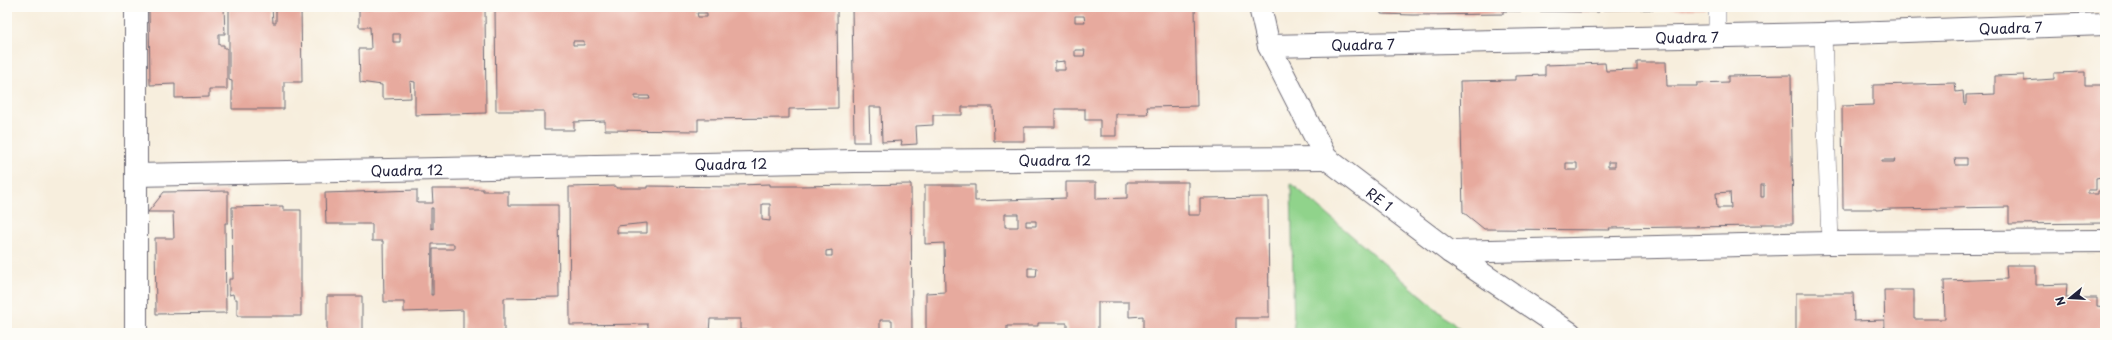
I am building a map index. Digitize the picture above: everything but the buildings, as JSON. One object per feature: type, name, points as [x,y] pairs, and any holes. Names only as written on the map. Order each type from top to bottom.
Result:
[{"type":"street","points":[[136,7],[136,333]]},
{"type":"street","name":"RE 1","points":[[1260,7],[1269,46],[1326,158],[1450,252],[1570,333]]},
{"type":"street","name":"Quadra 7","points":[[1269,46],[1717,35],[1823,34],[2100,18]]},
{"type":"street","name":"Quadra 12","points":[[136,175],[838,161],[1326,158]]},
{"type":"street","points":[[1450,252],[1830,243],[2105,241]]},
{"type":"lane","points":[[1717,7],[1717,35]]},
{"type":"lane","points":[[1823,34],[1830,243]]},
{"type":"green space","points":[[1291,183],[1464,333],[1294,333]]}]
